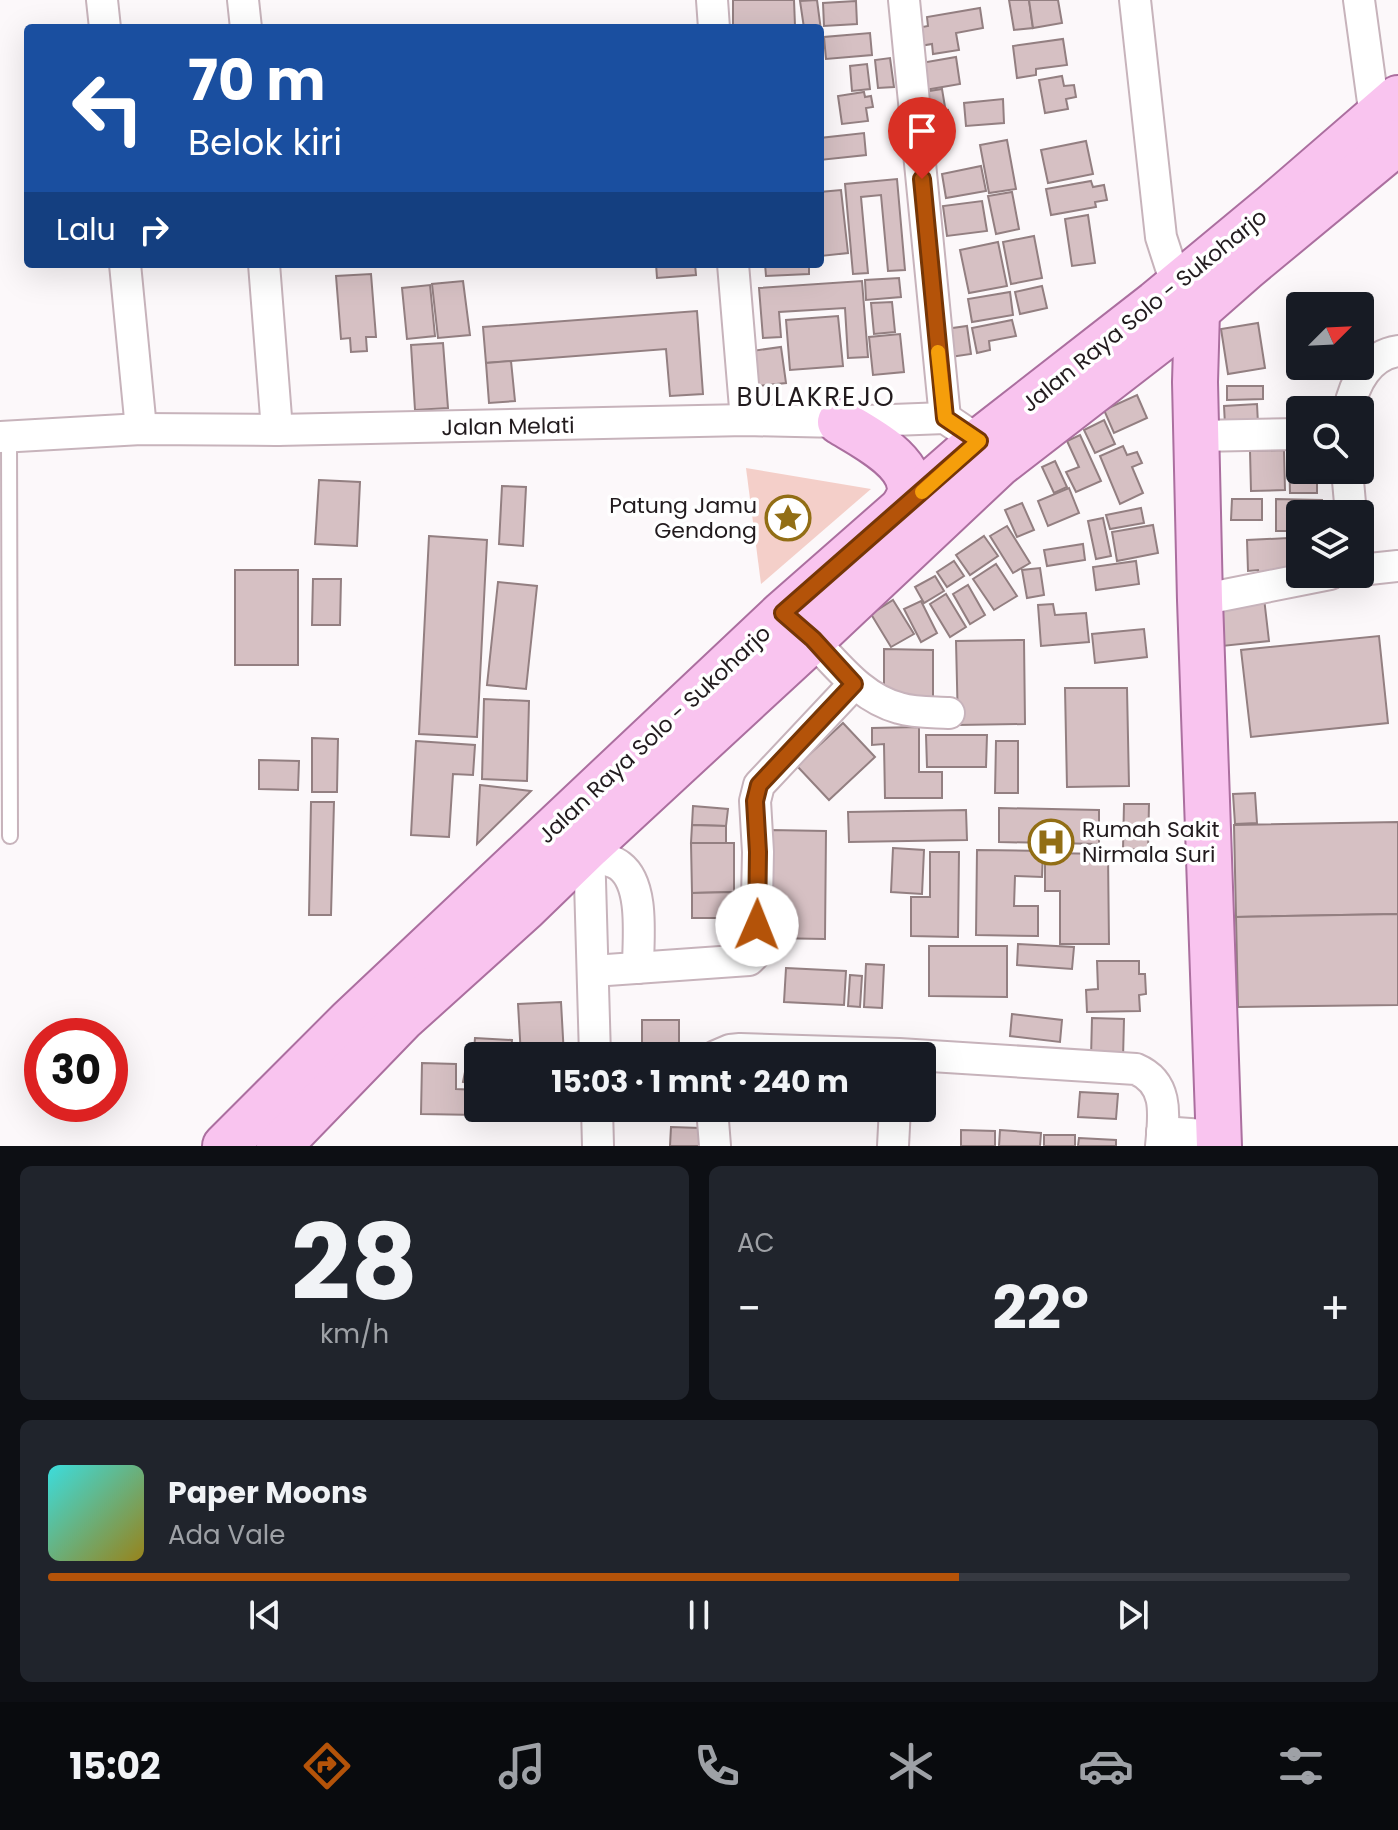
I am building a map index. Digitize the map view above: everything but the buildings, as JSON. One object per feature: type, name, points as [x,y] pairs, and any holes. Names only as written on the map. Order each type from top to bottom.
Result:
[{"type":"main road","name":"Jalan Raya Solo - Sukoharjo","points":[[225,1146],[349,1022],[798,626],[900,512],[974,441],[1182,289],[1382,106]]},
{"type":"main road","points":[[1182,289],[1195,382],[1218,1141]]},
{"type":"main road","points":[[840,422],[874,442],[901,468],[910,490],[909,498],[900,512]]},
{"type":"main road","name":"Jalan Raya Solo - Sukoharjo","points":[[279,1146],[402,1019],[589,852],[974,441]]},
{"type":"street","points":[[102,0],[105,24]]},
{"type":"street","points":[[243,0],[246,24]]},
{"type":"street","points":[[712,0],[714,24]]},
{"type":"street","points":[[904,0],[974,441]]},
{"type":"street","points":[[1135,0],[1161,237],[1182,289]]},
{"type":"street","points":[[1359,0],[1382,106]]},
{"type":"street","points":[[125,268],[141,429]]},
{"type":"street","points":[[264,268],[277,430]]},
{"type":"street","points":[[733,268],[746,420]]},
{"type":"street","points":[[1352,396],[1378,358],[1398,351]]},
{"type":"street","name":"Jalan Melati","points":[[4,437],[141,429],[277,430],[746,420],[840,422],[974,441]]},
{"type":"street","points":[[1197,436],[1286,434]]},
{"type":"street","points":[[1374,569],[1398,566]]},
{"type":"street","points":[[1200,600],[1286,583]]},
{"type":"street","points":[[798,626],[854,684],[872,698],[902,709],[949,713]]},
{"type":"street","points":[[593,971],[752,958],[756,949],[758,852],[755,801],[759,785],[854,684]]},
{"type":"street","points":[[595,1042],[589,852],[623,867],[637,894],[638,968]]},
{"type":"street","points":[[936,1057],[1136,1069],[1152,1078],[1162,1093],[1161,1139],[1218,1141]]},
{"type":"street","points":[[597,1122],[598,1146]]},
{"type":"street","points":[[713,1122],[715,1146]]},
{"type":"street","points":[[893,1146],[894,1122]]},
{"type":"lane","points":[[4,437],[10,836]]},
{"type":"shaded area","points":[[746,468],[871,489],[761,584]]},
{"type":"slow traffic","points":[[922,492],[979,441],[945,418],[938,352]]},
{"type":"place","name":"Patung Jamu Gendong","points":[[788,518]]},
{"type":"place","name":"Rumah Sakit Nirmala Suri","points":[[1051,842]]},
{"type":"district","name":"BULAKREJO","points":[[816,397]]},
{"type":"route","points":[[757,925],[756,792],[759,785],[854,684],[813,639],[783,613],[979,441],[945,418],[922,179]]}]
